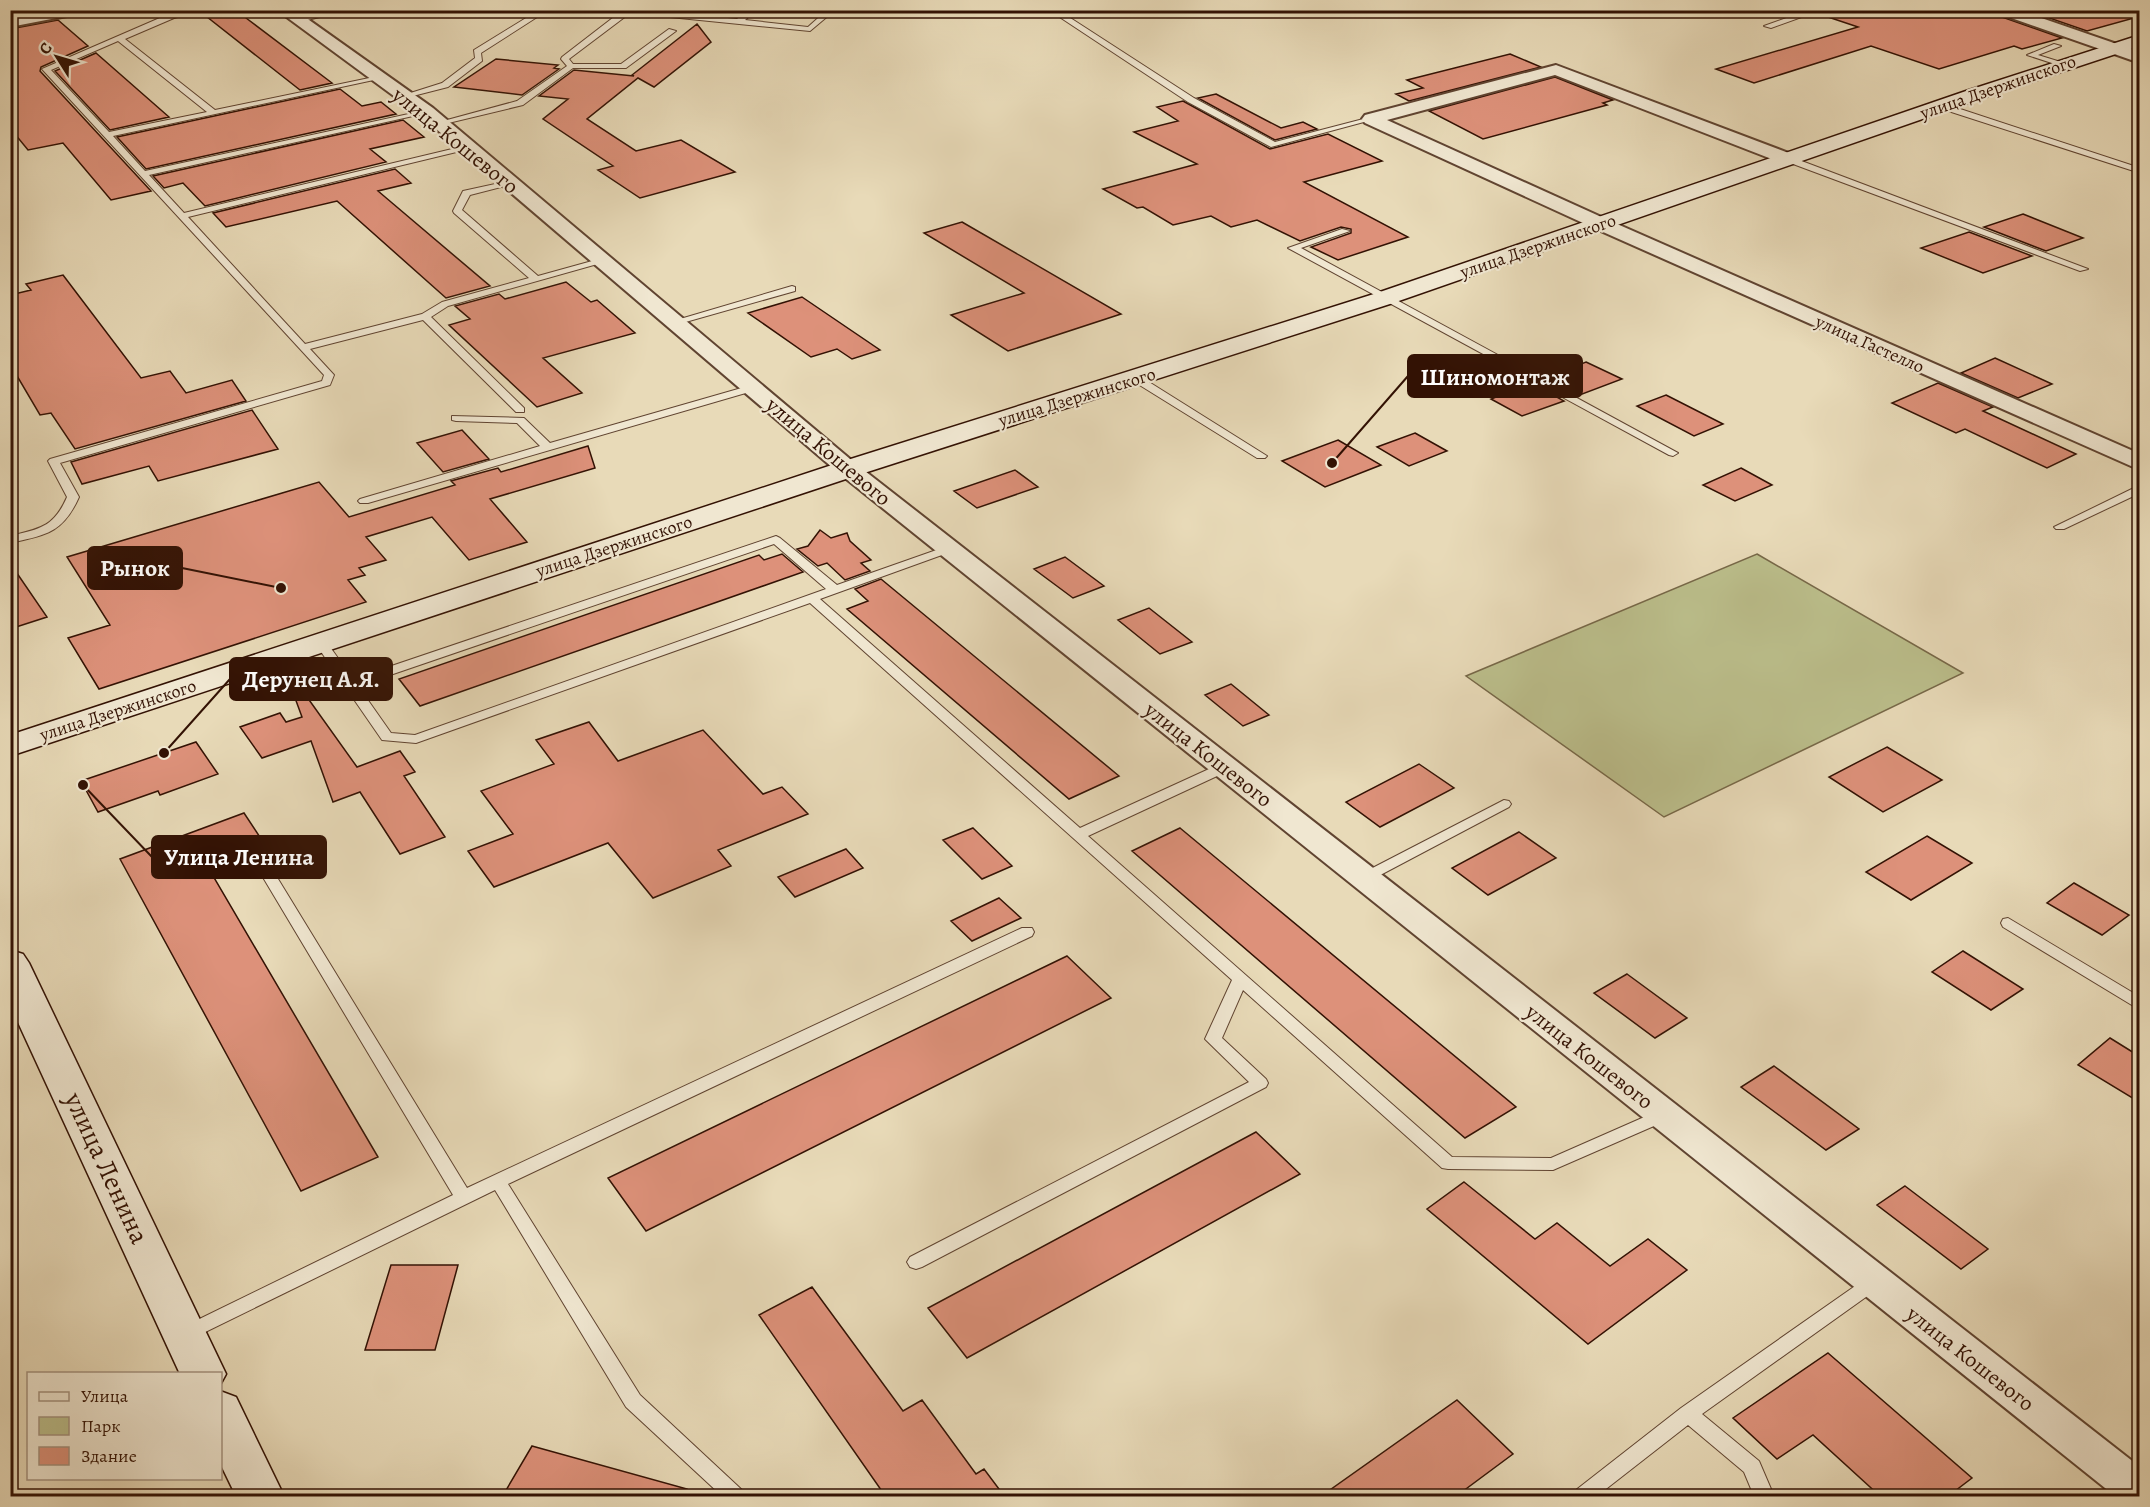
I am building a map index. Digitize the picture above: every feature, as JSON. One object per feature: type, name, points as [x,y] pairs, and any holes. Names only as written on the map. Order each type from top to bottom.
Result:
[{"type":"street","points":[[10,22],[72,10]]},
{"type":"street","points":[[2002,10],[2139,58]]},
{"type":"street","name":"улица Кошевого","points":[[291,15],[424,110],[848,469],[2139,1492]]},
{"type":"street","name":"улица Дзержинского","points":[[10,746],[848,469],[1137,379],[1385,298],[1942,106],[2059,55],[2111,49],[2139,40]]},
{"type":"street","points":[[1371,119],[1556,70],[1788,159]]},
{"type":"street","name":"улица Гастелло","points":[[1371,119],[1601,224],[2139,463]]},
{"type":"street","name":"улица Ленина","points":[[10,963],[202,1372]]},
{"type":"street","points":[[222,1415],[260,1497]]},
{"type":"lane","points":[[10,540],[51,529],[67,515],[73,497],[54,461],[326,383],[329,375],[46,69],[172,16],[200,10]]},
{"type":"lane","points":[[291,15],[348,10]]},
{"type":"lane","points":[[424,110],[445,85],[479,59],[477,52],[544,10]]},
{"type":"lane","points":[[738,22],[753,10]]},
{"type":"lane","points":[[571,66],[565,59],[627,11],[810,29],[832,10]]},
{"type":"lane","points":[[1052,10],[1191,100],[1274,145],[1371,119]]},
{"type":"lane","points":[[1768,26],[1818,10]]},
{"type":"lane","points":[[143,174],[424,110],[520,103],[571,66],[623,66],[672,31]]},
{"type":"lane","points":[[119,38],[214,113]]},
{"type":"lane","points":[[108,135],[379,78]]},
{"type":"lane","points":[[1942,106],[2139,171]]},
{"type":"lane","points":[[182,216],[469,148]]},
{"type":"lane","points":[[1788,159],[2083,269]]},
{"type":"lane","points":[[510,182],[466,193],[457,211],[536,279]]},
{"type":"lane","points":[[1346,231],[1293,248],[1672,453]]},
{"type":"lane","points":[[304,347],[425,316],[445,304],[603,261]]},
{"type":"lane","points":[[675,322],[792,289]]},
{"type":"lane","points":[[425,316],[520,410]]},
{"type":"lane","points":[[1137,379],[1261,456]]},
{"type":"lane","points":[[364,501],[752,388]]},
{"type":"lane","points":[[456,418],[520,420],[548,448]]},
{"type":"lane","points":[[2060,527],[2139,488]]},
{"type":"lane","points":[[350,684],[776,540],[835,590]]},
{"type":"lane","points":[[321,643],[387,737],[416,738],[949,549]]},
{"type":"lane","points":[[812,598],[1448,1163],[1553,1164],[1664,1115]]},
{"type":"lane","points":[[1078,835],[1225,767]]},
{"type":"lane","points":[[1364,878],[1504,804]]},
{"type":"lane","points":[[268,874],[464,1197]]},
{"type":"lane","points":[[2008,923],[2139,1005]]},
{"type":"lane","points":[[184,1334],[498,1180],[1027,932]]},
{"type":"lane","points":[[916,1262],[1260,1083],[1213,1039],[1240,978]]},
{"type":"lane","points":[[498,1180],[633,1401],[735,1497]]},
{"type":"lane","points":[[1583,1497],[1688,1414],[1875,1282]]},
{"type":"lane","points":[[1688,1414],[1752,1467],[1764,1497]]},
{"type":"green space","points":[[1757,554],[1963,673],[1664,817],[1466,676]]},
{"type":"building","points":[[205,10],[246,10],[246,18],[332,83],[300,90],[202,13]]},
{"type":"building","points":[[1823,10],[1993,10],[1996,15],[2062,38],[2022,49],[2014,46],[1939,69],[1871,46],[1754,83],[1716,69],[1858,27],[1822,15]]},
{"type":"building","points":[[2026,10],[2133,10],[2134,18],[2087,31]]},
{"type":"building","points":[[58,20],[88,46],[41,67],[40,71],[151,191],[111,200],[63,143],[28,150],[10,128],[10,29]]},
{"type":"building","points":[[697,24],[711,42],[654,87],[638,78],[587,119],[636,151],[681,140],[735,172],[640,198],[598,170],[613,166],[543,119],[568,99],[539,96],[574,70],[634,76],[632,75]]},
{"type":"building","points":[[96,53],[169,117],[110,130],[55,71]]},
{"type":"building","points":[[1510,54],[1541,67],[1409,101],[1396,94],[1423,88],[1407,80]]},
{"type":"building","points":[[496,59],[558,65],[554,68],[559,69],[522,95],[454,87]]},
{"type":"building","points":[[1555,77],[1613,100],[1603,103],[1607,105],[1483,139],[1429,111]]},
{"type":"building","points":[[340,89],[362,106],[381,102],[396,114],[146,169],[117,137]]},
{"type":"building","points":[[1216,94],[1281,128],[1303,122],[1317,129],[1275,140],[1198,98]]},
{"type":"building","points":[[1183,101],[1270,149],[1328,134],[1382,161],[1304,182],[1408,237],[1338,260],[1311,247],[1351,233],[1351,229],[1341,227],[1300,241],[1257,220],[1231,227],[1211,216],[1173,225],[1143,207],[1137,208],[1103,189],[1197,164],[1134,132],[1178,121],[1157,107]]},
{"type":"building","points":[[403,120],[424,137],[370,149],[386,162],[205,206],[183,183],[164,188],[153,176]]},
{"type":"building","points":[[395,169],[411,183],[378,191],[490,286],[446,298],[337,201],[226,227],[213,213]]},
{"type":"building","points":[[2023,214],[2083,238],[2046,251],[1984,227]]},
{"type":"building","points":[[962,222],[1121,314],[1008,351],[951,315],[1024,293],[924,233]]},
{"type":"building","points":[[1969,232],[2032,256],[1983,273],[1921,248]]},
{"type":"building","points":[[63,275],[141,378],[170,371],[186,393],[232,380],[246,401],[75,449],[51,413],[40,415],[10,364],[10,295],[31,290],[26,284]]},
{"type":"building","points":[[566,282],[591,302],[597,300],[635,333],[543,358],[582,393],[537,407],[449,325],[470,319],[455,306],[499,294],[505,299]]},
{"type":"building","points":[[802,297],[880,350],[852,359],[837,349],[811,357],[748,313]]},
{"type":"building","points":[[1995,358],[2052,384],[2018,398],[1961,373]]},
{"type":"building","points":[[1586,362],[1622,379],[1577,396],[1545,378]]},
{"type":"building","points":[[1532,383],[1564,401],[1522,416],[1491,399]]},
{"type":"building","points":[[1938,383],[1993,407],[1983,411],[2076,454],[2047,468],[1965,429],[1956,433],[1892,403]]},
{"type":"building","points":[[1666,395],[1723,424],[1694,436],[1637,406]]},
{"type":"building","points":[[252,410],[278,449],[158,481],[149,466],[82,484],[71,462]]},
{"type":"building","points":[[462,430],[489,459],[443,472],[417,443]]},
{"type":"building","points":[[1415,433],[1447,451],[1409,466],[1377,447]]},
{"type":"building","points":[[1338,440],[1381,465],[1325,487],[1282,461]]},
{"type":"building","points":[[588,446],[595,468],[490,499],[527,542],[469,560],[432,517],[366,537],[386,560],[359,568],[365,575],[348,580],[366,602],[99,689],[68,638],[110,625],[67,557],[319,482],[349,517],[455,485],[451,481],[498,468],[501,472]]},
{"type":"building","points":[[1741,468],[1772,485],[1735,501],[1703,485]]},
{"type":"building","points":[[1015,470],[1038,487],[977,508],[954,491]]},
{"type":"building","points":[[820,530],[831,538],[847,533],[850,541],[871,560],[861,563],[870,571],[845,580],[827,563],[818,566],[797,549],[808,546]]},
{"type":"building","points":[[782,554],[803,572],[420,706],[399,679],[759,555],[764,560]]},
{"type":"building","points":[[1065,557],[1104,586],[1073,598],[1034,569]]},
{"type":"building","points":[[10,563],[47,617],[10,629]]},
{"type":"building","points":[[881,579],[1119,776],[1069,799],[847,609],[868,601],[855,589]]},
{"type":"building","points":[[1149,608],[1192,642],[1160,654],[1118,620]]},
{"type":"building","points":[[297,683],[357,767],[400,751],[415,772],[404,776],[445,837],[400,854],[360,792],[333,802],[311,741],[262,758],[240,727],[280,713],[286,722],[302,717],[291,687]]},
{"type":"building","points":[[1231,684],[1269,715],[1243,726],[1205,695]]},
{"type":"building","points":[[589,722],[618,761],[703,730],[763,794],[782,787],[808,814],[718,850],[731,866],[653,898],[608,843],[494,887],[468,851],[513,834],[481,791],[554,764],[536,740]]},
{"type":"building","points":[[196,742],[218,774],[160,795],[158,791],[98,812],[81,781]]},
{"type":"building","points":[[1887,747],[1942,780],[1883,812],[1829,777]]},
{"type":"building","points":[[1419,764],[1454,788],[1380,827],[1346,802]]},
{"type":"building","points":[[244,813],[271,854],[213,876],[378,1157],[301,1191],[120,859]]},
{"type":"building","points":[[973,828],[1012,866],[982,879],[943,840]]},
{"type":"building","points":[[1180,828],[1516,1107],[1465,1138],[1132,851]]},
{"type":"building","points":[[1519,832],[1556,858],[1488,895],[1452,868]]},
{"type":"building","points":[[1927,836],[1972,863],[1911,900],[1866,872]]},
{"type":"building","points":[[846,849],[863,868],[795,897],[778,877]]},
{"type":"building","points":[[2074,883],[2129,915],[2102,935],[2047,903]]},
{"type":"building","points":[[999,898],[1021,918],[972,941],[951,921]]},
{"type":"building","points":[[1963,951],[2023,989],[1991,1010],[1932,972]]},
{"type":"building","points":[[1067,956],[1111,998],[646,1231],[608,1178]]},
{"type":"building","points":[[1627,974],[1687,1018],[1655,1038],[1594,993]]},
{"type":"building","points":[[2110,1038],[2139,1056],[2139,1102],[2078,1065]]},
{"type":"building","points":[[1774,1066],[1859,1129],[1826,1150],[1741,1087]]},
{"type":"building","points":[[1256,1132],[1300,1174],[967,1358],[928,1308]]},
{"type":"building","points":[[1464,1182],[1535,1239],[1557,1223],[1610,1266],[1648,1239],[1687,1270],[1588,1344],[1427,1209]]},
{"type":"building","points":[[1905,1186],[1988,1249],[1961,1269],[1877,1205]]},
{"type":"building","points":[[391,1265],[458,1265],[435,1350],[365,1350]]},
{"type":"building","points":[[812,1287],[903,1411],[922,1400],[976,1474],[984,1469],[1005,1497],[886,1497],[759,1315]]},
{"type":"building","points":[[1828,1353],[1972,1478],[1947,1497],[1881,1497],[1813,1435],[1777,1459],[1733,1418]]},
{"type":"building","points":[[1457,1400],[1513,1454],[1455,1497],[1320,1497]]},
{"type":"building","points":[[532,1446],[687,1489],[686,1497],[502,1497]]},
{"type":"place","name":"Шиномонтаж","points":[[1332,463]]},
{"type":"place","name":"Рынок","points":[[281,588]]},
{"type":"place","name":"Дерунец А.Я.","points":[[164,753]]},
{"type":"place","name":"Улица Ленина","points":[[83,785]]}]
